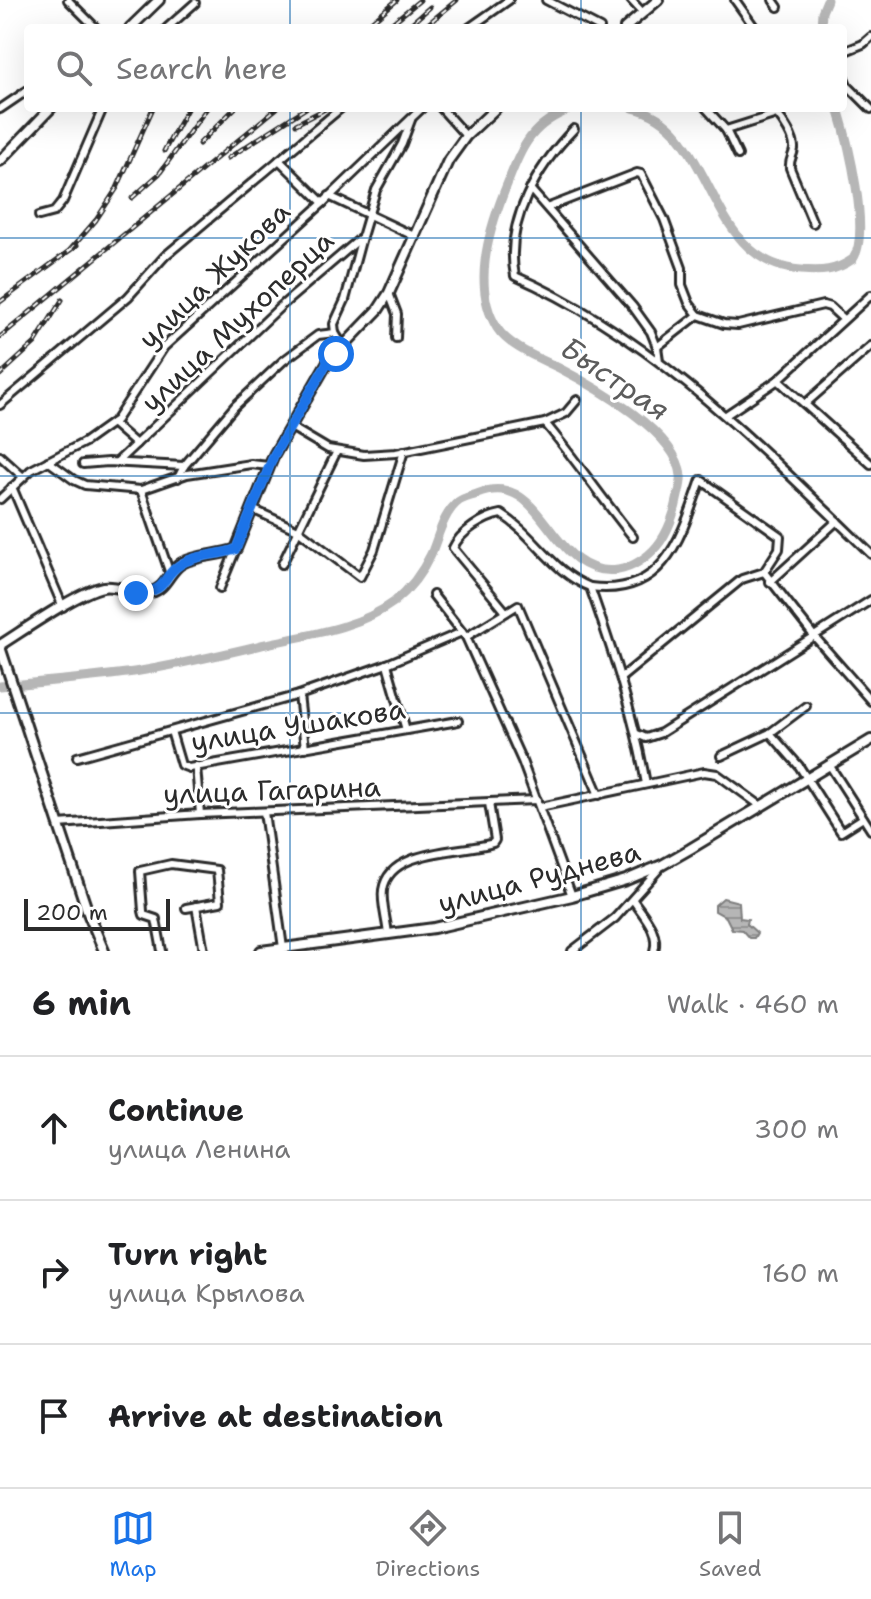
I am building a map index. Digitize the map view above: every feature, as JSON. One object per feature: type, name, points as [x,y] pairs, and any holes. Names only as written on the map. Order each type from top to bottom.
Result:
[{"type":"street","points":[[68,0],[92,24]]},
{"type":"street","points":[[134,24],[159,0]]},
{"type":"street","points":[[475,24],[509,0]]},
{"type":"street","points":[[546,0],[592,24]]},
{"type":"street","points":[[631,0],[643,13]]},
{"type":"street","points":[[633,24],[658,0]]},
{"type":"street","points":[[735,0],[752,24]]},
{"type":"street","points":[[773,0],[778,7]]},
{"type":"street","points":[[171,24],[195,3]]},
{"type":"street","points":[[847,50],[871,37]]},
{"type":"street","points":[[847,85],[871,109]]},
{"type":"street","points":[[0,109],[24,93]]},
{"type":"street","points":[[0,161],[47,112]]},
{"type":"street","points":[[39,216],[54,212],[63,201],[101,112]]},
{"type":"street","points":[[0,405],[128,297],[165,256],[336,112]]},
{"type":"street","name":"улица Жукова","points":[[0,499],[23,477],[112,423],[164,347],[323,203],[418,112]]},
{"type":"street","points":[[445,112],[466,136]]},
{"type":"street","points":[[220,588],[269,466],[327,363],[378,310],[416,237],[448,161],[466,136],[492,112]]},
{"type":"street","points":[[710,112],[726,130],[738,155]]},
{"type":"street","points":[[726,130],[777,114],[794,144],[790,168],[813,223]]},
{"type":"street","name":"улица Мухоперца","points":[[117,462],[280,307],[362,237],[376,190],[408,132],[411,118]]},
{"type":"street","points":[[574,129],[554,149],[521,210],[512,259],[515,276],[558,297],[659,361],[726,415],[871,553]]},
{"type":"street","points":[[279,160],[323,203]]},
{"type":"street","points":[[549,207],[641,174],[664,219],[682,268],[682,285],[698,315],[724,324],[738,325],[823,305],[843,319]]},
{"type":"street","points":[[531,190],[633,307],[651,332],[659,361]]},
{"type":"street","points":[[329,196],[416,237]]},
{"type":"street","points":[[343,346],[335,333],[334,324],[345,300],[362,237]]},
{"type":"street","points":[[389,293],[397,314],[396,338]]},
{"type":"street","points":[[726,415],[778,380],[871,295]]},
{"type":"street","points":[[657,347],[698,315]]},
{"type":"street","points":[[178,478],[184,466],[235,406],[283,361],[318,335],[335,333]]},
{"type":"street","points":[[805,404],[871,346]]},
{"type":"street","points":[[778,380],[871,464]]},
{"type":"street","points":[[291,427],[337,451],[364,455],[404,451],[545,423],[566,413],[577,400]]},
{"type":"street","points":[[112,423],[136,444]]},
{"type":"street","points":[[545,423],[633,537]]},
{"type":"street","points":[[282,564],[337,451]]},
{"type":"street","points":[[252,509],[298,530],[360,577],[374,550],[404,451]]},
{"type":"street","points":[[0,456],[23,477]]},
{"type":"street","points":[[48,461],[85,485],[141,490],[178,478],[251,464],[269,466]]},
{"type":"street","points":[[83,464],[117,462],[184,466]]},
{"type":"street","points":[[506,612],[453,548],[456,542],[485,519],[501,514],[523,531],[564,573],[590,587],[608,589],[643,580],[655,572],[674,550],[701,480],[780,536],[779,549],[764,572],[742,579],[622,677]]},
{"type":"street","points":[[12,487],[63,607]]},
{"type":"street","points":[[141,490],[170,574]]},
{"type":"street","points":[[770,582],[837,521]]},
{"type":"street","points":[[104,951],[88,913],[0,646],[104,586],[136,593],[153,592],[164,586],[170,574],[181,564],[236,549]]},
{"type":"street","points":[[764,572],[871,701]]},
{"type":"street","points":[[590,587],[622,677],[646,784]]},
{"type":"street","points":[[433,595],[464,635],[539,804],[572,896]]},
{"type":"street","points":[[637,734],[646,738],[661,733],[871,600]]},
{"type":"street","points":[[77,757],[299,695],[464,635],[518,605],[599,795]]},
{"type":"street","points":[[387,664],[406,730]]},
{"type":"street","points":[[299,695],[305,748]]},
{"type":"street","points":[[721,756],[770,733],[806,706]]},
{"type":"street","name":"улица Ушакова","points":[[171,731],[184,768],[458,721]]},
{"type":"street","points":[[770,733],[799,766],[841,832],[863,818]]},
{"type":"street","name":"улица Руднева","points":[[261,951],[434,928],[572,896],[626,880],[662,865],[871,740]]},
{"type":"street","points":[[196,766],[200,814]]},
{"type":"street","points":[[830,766],[871,830]]},
{"type":"street","name":"улица Гагарина","points":[[58,824],[200,814],[489,803],[539,804],[710,772],[731,783],[761,806]]},
{"type":"street","points":[[388,935],[383,889],[396,867],[412,859],[493,843],[489,803]]},
{"type":"street","points":[[264,812],[287,949]]},
{"type":"street","points":[[162,951],[156,919],[144,915],[140,871],[180,864],[217,870],[220,902],[186,908]]},
{"type":"street","points":[[572,951],[615,918],[662,865]]},
{"type":"street","points":[[633,900],[653,929],[654,951]]},
{"type":"street","points":[[196,906],[204,951]]},
{"type":"shaded area","points":[[723,898],[739,902],[740,918],[748,919],[747,924],[757,933],[754,938],[749,938],[742,930],[732,929],[726,917],[715,911],[715,905]]},
{"type":"waterway","name":"Быстрая","points":[[821,24],[827,0]]},
{"type":"waterway","name":"Быстрая","points":[[0,686],[101,676],[184,663],[316,634],[365,618],[394,602],[410,586],[431,554],[453,506],[477,494],[500,490],[518,495],[576,558],[595,568],[623,569],[653,550],[668,529],[681,478],[676,460],[666,444],[612,399],[509,341],[497,328],[485,296],[488,243],[498,208],[521,151],[536,131],[563,112]]},
{"type":"waterway","name":"Быстрая","points":[[642,112],[660,120],[681,140],[727,220],[745,244],[769,262],[815,271],[847,263],[853,259],[858,247],[860,230],[856,186],[839,112]]},
{"type":"railway","points":[[369,24],[397,0]]},
{"type":"railway","points":[[391,24],[420,0]]},
{"type":"railway","points":[[428,24],[457,0]]},
{"type":"railway","points":[[411,24],[430,7]]},
{"type":"railway","points":[[70,250],[96,220],[117,188],[151,112]]},
{"type":"railway","points":[[164,151],[185,112]]},
{"type":"railway","points":[[132,198],[159,174],[204,112]]},
{"type":"railway","points":[[199,144],[231,112]]},
{"type":"railway","points":[[0,337],[272,112]]},
{"type":"railway","points":[[228,158],[300,112]]},
{"type":"railway","points":[[296,124],[319,112]]},
{"type":"railway","points":[[0,302],[77,245]]},
{"type":"railway","points":[[0,375],[35,343],[62,300]]},
{"type":"route","points":[[136,593],[153,592],[164,586],[170,574],[181,564],[236,549],[274,455],[327,363],[336,354]]}]
